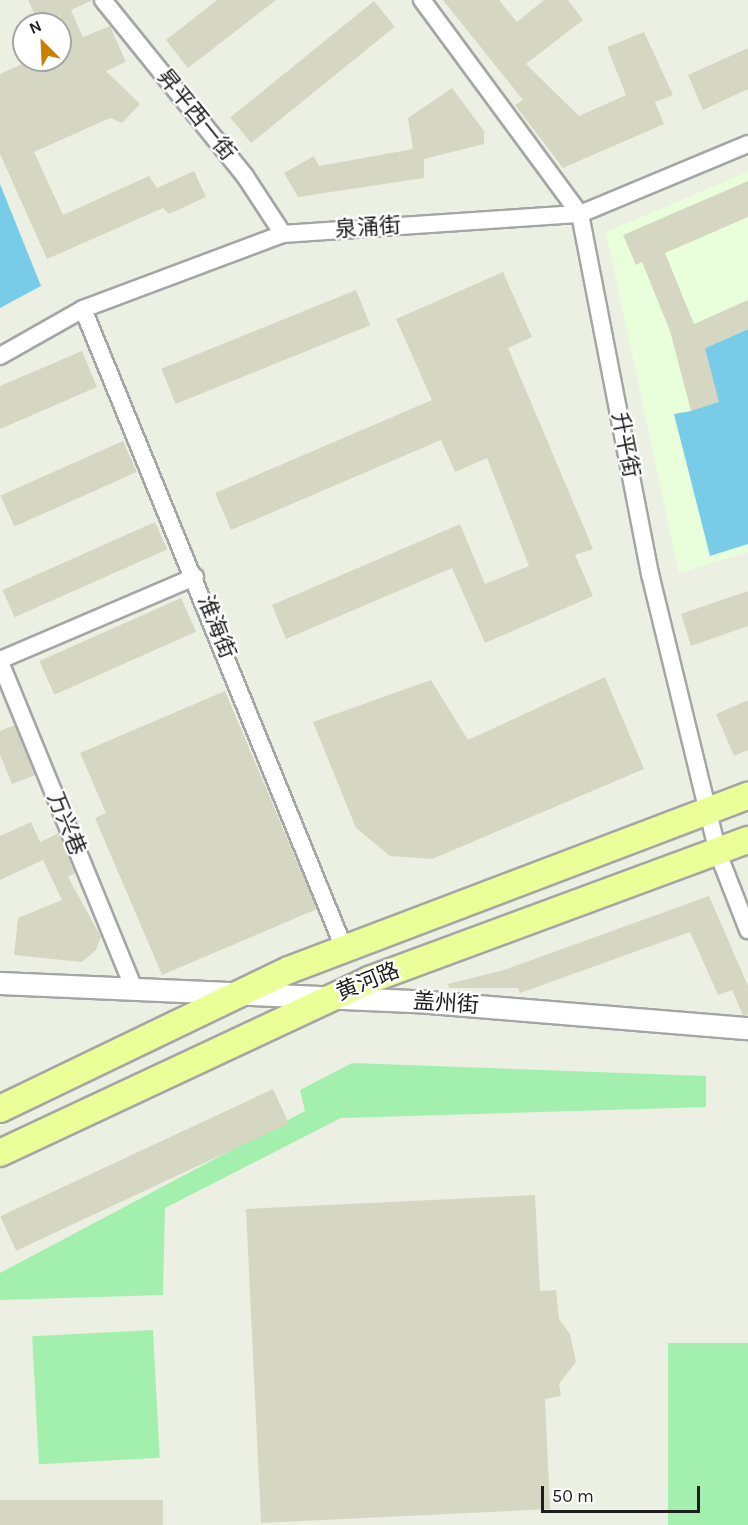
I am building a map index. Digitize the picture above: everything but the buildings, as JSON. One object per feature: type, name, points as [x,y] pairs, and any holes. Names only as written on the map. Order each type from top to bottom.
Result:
[{"type":"main road","name":"黄河路","points":[[0,1109],[235,996],[344,948],[748,796]]},
{"type":"main road","name":"黄河路","points":[[0,1153],[329,997],[748,840]]},
{"type":"street","name":"昇平西一街","points":[[103,0],[245,176],[283,234]]},
{"type":"street","name":"升平街","points":[[422,0],[580,214],[650,574],[718,853],[748,930]]},
{"type":"street","name":"泉涌街","points":[[0,356],[83,309],[283,234],[580,214],[748,144]]},
{"type":"street","name":"淮海街","points":[[83,309],[195,577],[344,948]]},
{"type":"street","points":[[0,661],[195,577]]},
{"type":"street","name":"万兴巷","points":[[0,661],[133,987]]},
{"type":"street","name":"盖州街","points":[[0,983],[133,987],[235,996],[329,997],[748,1028]]},
{"type":"shaded area","points":[[748,172],[748,552],[679,573],[606,232]]},
{"type":"shaded area","points":[[0,184],[41,286],[0,308]]},
{"type":"shaded area","points":[[748,329],[748,544],[710,556],[674,414],[691,411],[705,348]]},
{"type":"green space","points":[[352,1063],[706,1076],[706,1107],[341,1118],[165,1208],[163,1295],[0,1300],[0,1273],[305,1111],[300,1090]]},
{"type":"green space","points":[[153,1330],[160,1458],[39,1464],[32,1336]]},
{"type":"green space","points":[[668,1343],[748,1343],[748,1525],[668,1525]]}]
